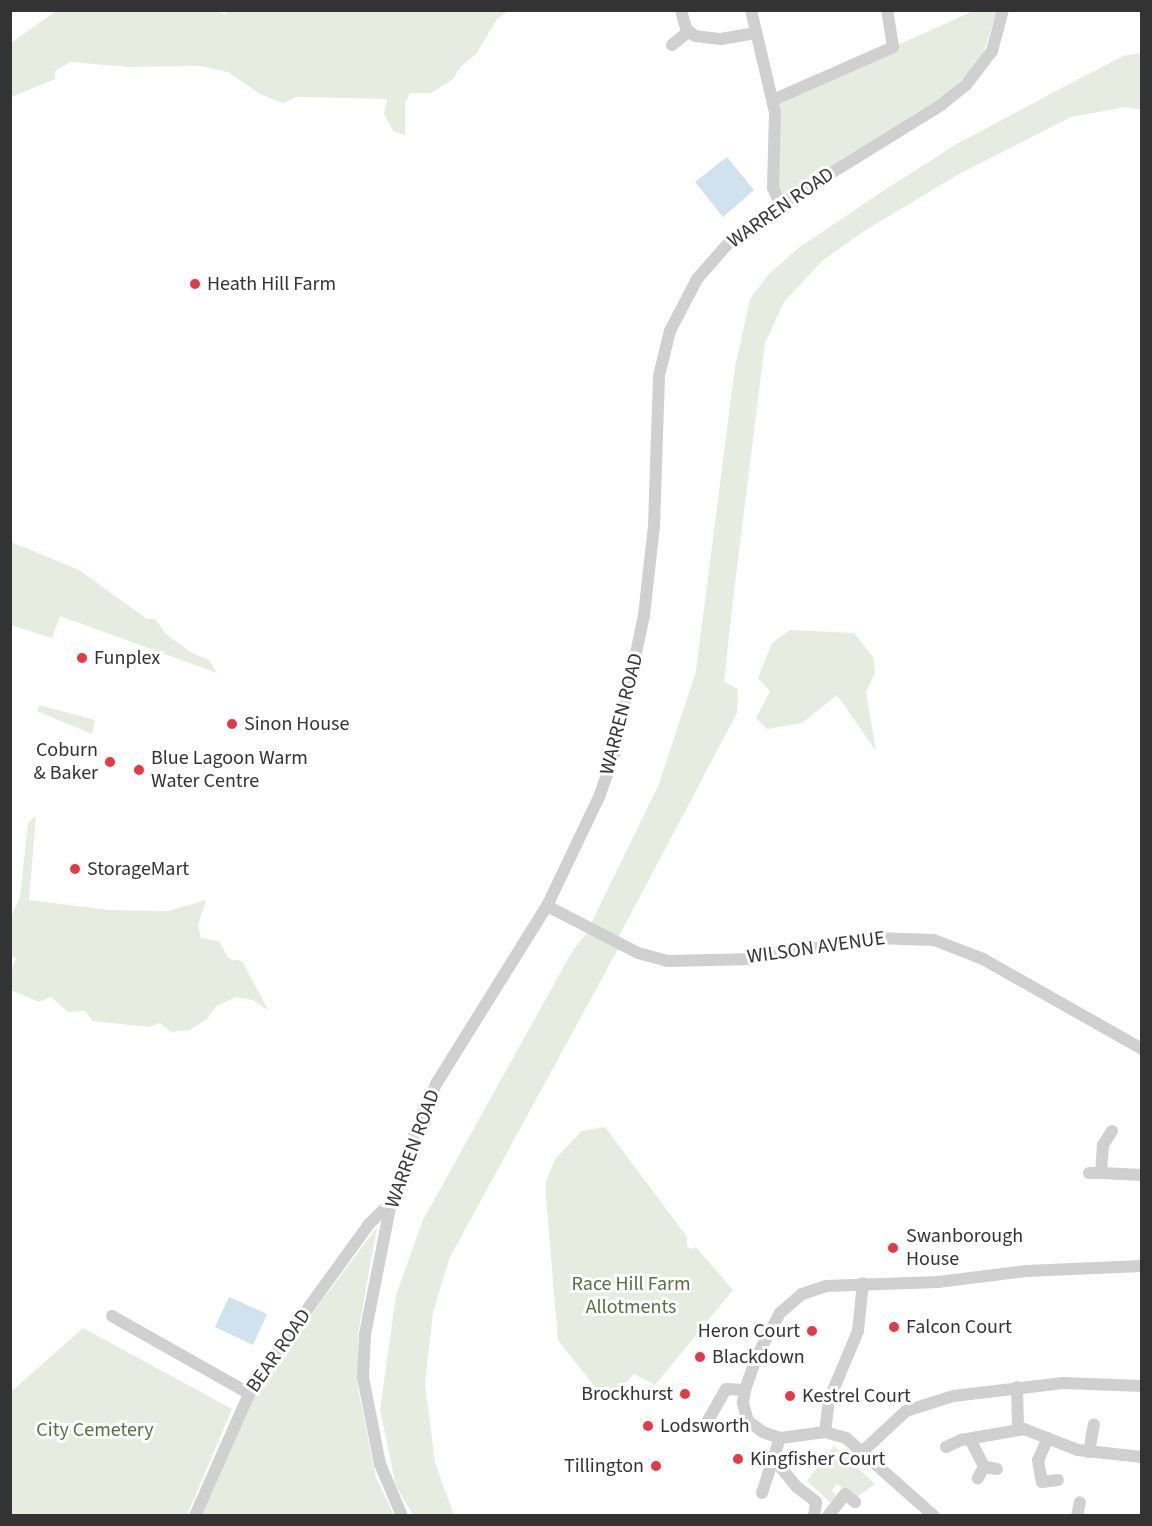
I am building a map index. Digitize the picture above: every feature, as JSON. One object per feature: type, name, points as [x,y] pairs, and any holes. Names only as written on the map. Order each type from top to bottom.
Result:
[{"type":"street","points":[[681,10],[688,32]]},
{"type":"street","points":[[751,10],[772,100],[773,188],[780,204]]},
{"type":"street","points":[[772,100],[894,46],[887,10]]},
{"type":"street","name":"WARREN ROAD","points":[[402,1515],[380,1464],[363,1377],[365,1334],[391,1203],[414,1135],[447,1063],[546,906],[599,797],[628,702],[654,526],[659,376],[670,331],[697,279],[720,251],[780,204],[961,90],[992,51],[1003,10]]},
{"type":"street","points":[[688,32],[717,39],[756,33]]},
{"type":"street","points":[[672,45],[688,32]]},
{"type":"street","name":"WILSON AVENUE","points":[[546,906],[638,953],[681,962],[779,956],[874,938],[934,940],[983,959],[1142,1049]]},
{"type":"street","points":[[1112,1131],[1102,1147],[1095,1173],[1142,1175]]},
{"type":"street","name":"BEAR ROAD","points":[[195,1515],[248,1393],[369,1224],[391,1203]]},
{"type":"street","points":[[934,1515],[846,1438],[825,1432],[780,1438],[763,1432],[748,1421],[743,1403],[745,1390],[772,1326],[792,1301],[819,1288],[863,1283],[938,1282],[1026,1271],[1142,1266]]},
{"type":"street","points":[[825,1432],[829,1400],[858,1332],[863,1283]]},
{"type":"street","points":[[112,1316],[248,1393]]},
{"type":"street","points":[[862,1452],[889,1423],[914,1407],[953,1396],[1017,1387],[1090,1383],[1142,1386]]},
{"type":"street","points":[[1017,1387],[1018,1429]]},
{"type":"street","points":[[689,1424],[705,1424],[726,1389],[745,1390]]},
{"type":"street","points":[[1089,1452],[1094,1424]]},
{"type":"street","points":[[946,1448],[970,1439],[1018,1429],[1089,1452],[1142,1456]]},
{"type":"street","points":[[762,1493],[780,1438]]},
{"type":"street","points":[[1048,1438],[1038,1460],[1042,1482],[1058,1480]]},
{"type":"street","points":[[970,1439],[986,1472]]},
{"type":"street","points":[[774,1459],[796,1487],[816,1502],[814,1515]]},
{"type":"street","points":[[828,1515],[846,1495]]},
{"type":"street","points":[[1077,1515],[1080,1502]]},
{"type":"green space","points":[[216,10],[226,15],[225,11],[508,11],[497,19],[476,54],[460,67],[453,79],[431,93],[410,93],[405,103],[405,135],[393,131],[384,114],[387,99],[296,97],[283,103],[260,94],[228,72],[200,66],[128,67],[70,62],[55,71],[55,79],[11,97],[11,43],[56,11]]},
{"type":"green space","points":[[973,11],[997,11],[983,54],[966,76],[941,98],[788,193],[777,195],[774,101]]},
{"type":"green space","points":[[1141,53],[1141,110],[1125,107],[1071,117],[959,174],[864,231],[822,261],[784,302],[765,343],[733,600],[724,682],[738,689],[737,713],[618,938],[618,949],[450,1257],[433,1312],[425,1383],[435,1463],[454,1515],[413,1515],[396,1486],[380,1410],[396,1295],[423,1220],[573,950],[586,934],[659,784],[696,671],[735,367],[750,299],[769,274],[797,249],[955,145],[1123,56]]},
{"type":"green space","points":[[11,542],[79,570],[147,619],[155,619],[166,634],[192,653],[209,660],[217,673],[60,616],[52,638],[11,625]]},
{"type":"green space","points":[[790,630],[854,633],[873,657],[875,673],[866,692],[876,751],[837,695],[802,723],[767,729],[756,718],[770,691],[758,678],[772,643]]},
{"type":"green space","points":[[39,705],[95,720],[92,734],[37,711]]},
{"type":"green space","points":[[36,815],[29,900],[108,910],[168,911],[206,900],[198,925],[201,938],[219,941],[229,959],[242,961],[268,1010],[253,1000],[236,997],[216,1006],[208,1018],[190,1030],[171,1032],[160,1023],[149,1027],[93,1021],[85,1011],[68,1012],[51,997],[39,1002],[11,990],[11,973],[16,958],[11,955],[11,917],[20,897],[28,823]]},
{"type":"green space","name":"Race Hill Farm Allotments","points":[[605,1127],[687,1237],[687,1246],[690,1249],[696,1247],[733,1290],[655,1385],[634,1374],[608,1403],[558,1340],[546,1197],[546,1181],[556,1158],[582,1131]]},
{"type":"green space","points":[[377,1227],[358,1334],[358,1388],[376,1478],[394,1515],[201,1516],[259,1385]]},
{"type":"green space","name":"City Cemetery","points":[[83,1328],[232,1409],[187,1515],[11,1515],[11,1392]]},
{"type":"green space","points":[[834,1446],[875,1484],[857,1497],[837,1484],[832,1490],[837,1498],[833,1505],[807,1481]]},
{"type":"water","points":[[727,157],[754,190],[723,217],[695,182]]},
{"type":"water","points":[[229,1297],[267,1314],[253,1345],[215,1327]]},
{"type":"place","name":"Heath Hill Farm","points":[[195,284]]},
{"type":"place","name":"Funplex","points":[[82,658]]},
{"type":"place","name":"Sinon House","points":[[232,724]]},
{"type":"place","name":"Coburn & Baker","points":[[110,762]]},
{"type":"place","name":"Blue Lagoon Warm Water Centre","points":[[139,770]]},
{"type":"place","name":"StorageMart","points":[[75,869]]},
{"type":"place","name":"Swanborough House","points":[[893,1248]]},
{"type":"place","name":"Falcon Court","points":[[894,1327]]},
{"type":"place","name":"Heron Court","points":[[812,1331]]},
{"type":"place","name":"Blackdown","points":[[700,1357]]},
{"type":"place","name":"Brockhurst","points":[[685,1394]]},
{"type":"place","name":"Kestrel Court","points":[[790,1396]]},
{"type":"place","name":"Lodsworth","points":[[648,1426]]},
{"type":"place","name":"Kingfisher Court","points":[[738,1459]]},
{"type":"place","name":"Tillington","points":[[656,1466]]}]
